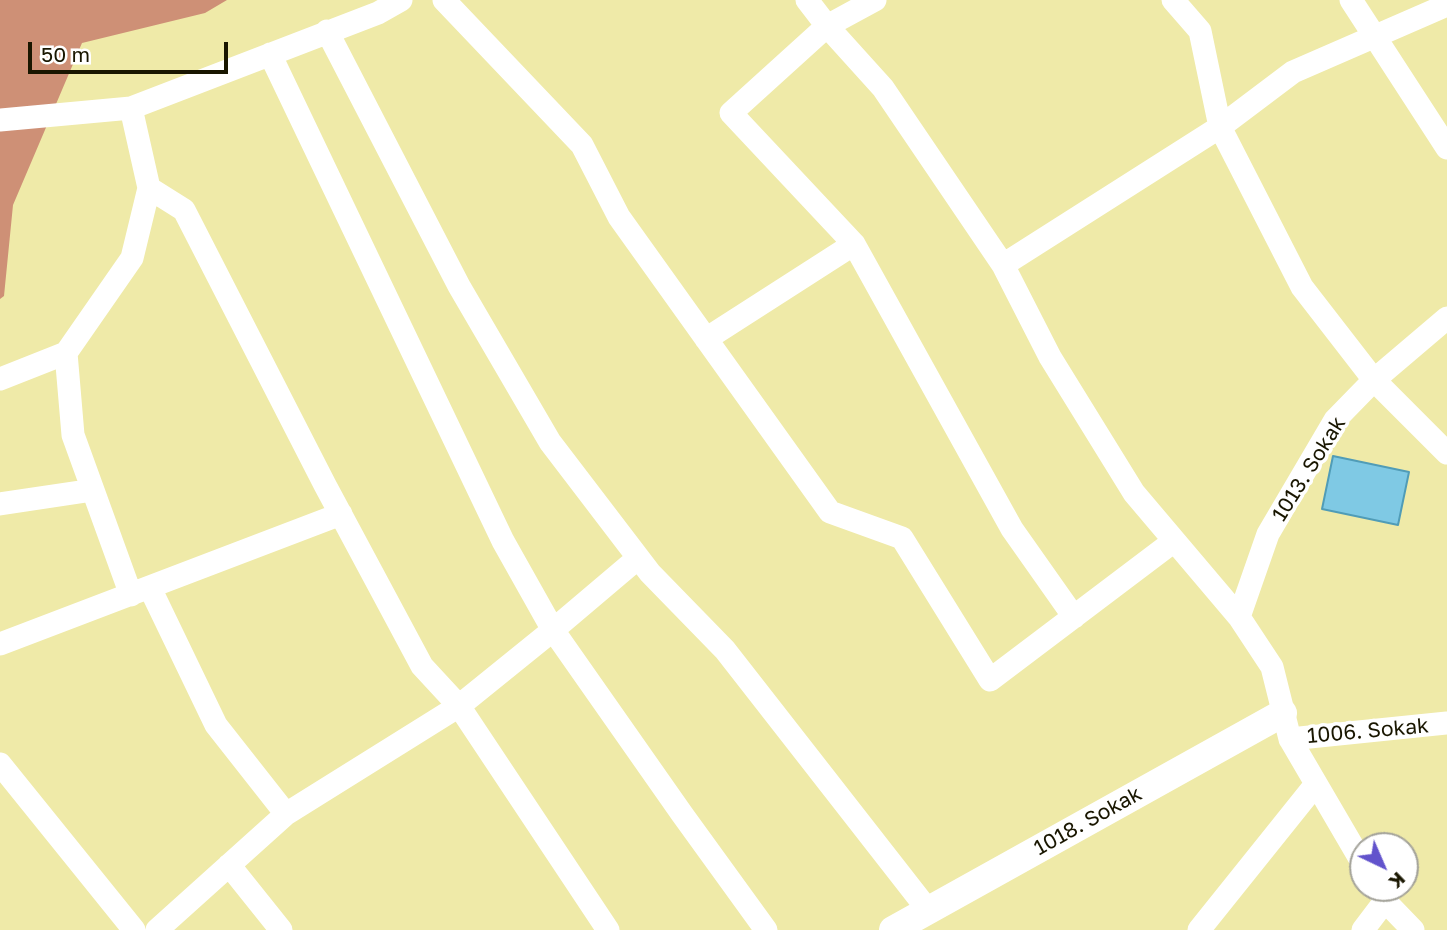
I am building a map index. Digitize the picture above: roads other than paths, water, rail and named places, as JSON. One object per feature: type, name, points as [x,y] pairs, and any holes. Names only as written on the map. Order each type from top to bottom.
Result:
[{"type":"street","points":[[3,117],[131,108],[378,13],[401,0]]},
{"type":"street","points":[[444,0],[582,145],[619,217],[830,512],[902,538],[990,680],[1174,541]]},
{"type":"street","points":[[807,0],[883,88],[1003,265],[1050,357],[1134,493],[1238,617],[1272,667],[1286,726],[1349,840]]},
{"type":"street","points":[[875,0],[827,26],[731,113],[854,244],[1012,530],[1074,617]]},
{"type":"street","points":[[1173,0],[1200,31],[1220,127],[1302,287],[1374,380],[1447,453]]},
{"type":"street","points":[[1351,0],[1447,148]]},
{"type":"street","points":[[1003,265],[1220,127],[1293,72],[1447,5]]},
{"type":"street","points":[[327,32],[459,286],[550,442],[650,573],[725,650],[928,910]]},
{"type":"street","points":[[270,54],[503,541],[553,630],[766,930]]},
{"type":"street","points":[[0,379],[66,353],[132,258],[149,188],[131,108]]},
{"type":"street","points":[[149,188],[184,210],[422,666],[459,706],[608,930]]},
{"type":"street","points":[[706,339],[854,244]]},
{"type":"street","name":"1013. Sokak","points":[[1238,617],[1268,534],[1335,420],[1374,380],[1447,318]]},
{"type":"street","points":[[66,353],[73,435],[93,490],[140,592],[216,725],[286,814]]},
{"type":"street","points":[[0,503],[93,490]]},
{"type":"street","points":[[0,644],[341,514]]},
{"type":"street","points":[[157,930],[286,814],[459,706],[638,558]]},
{"type":"street","name":"1006. Sokak","points":[[1286,726],[1447,723]]},
{"type":"street","name":"1018. Sokak","points":[[892,930],[1286,726]]},
{"type":"street","points":[[0,764],[134,930]]},
{"type":"street","points":[[1199,930],[1316,784]]},
{"type":"street","points":[[229,865],[281,930]]},
{"type":"street","points":[[1363,930],[1377,902]]},
{"type":"street","points":[[1387,902],[1413,930]]}]
